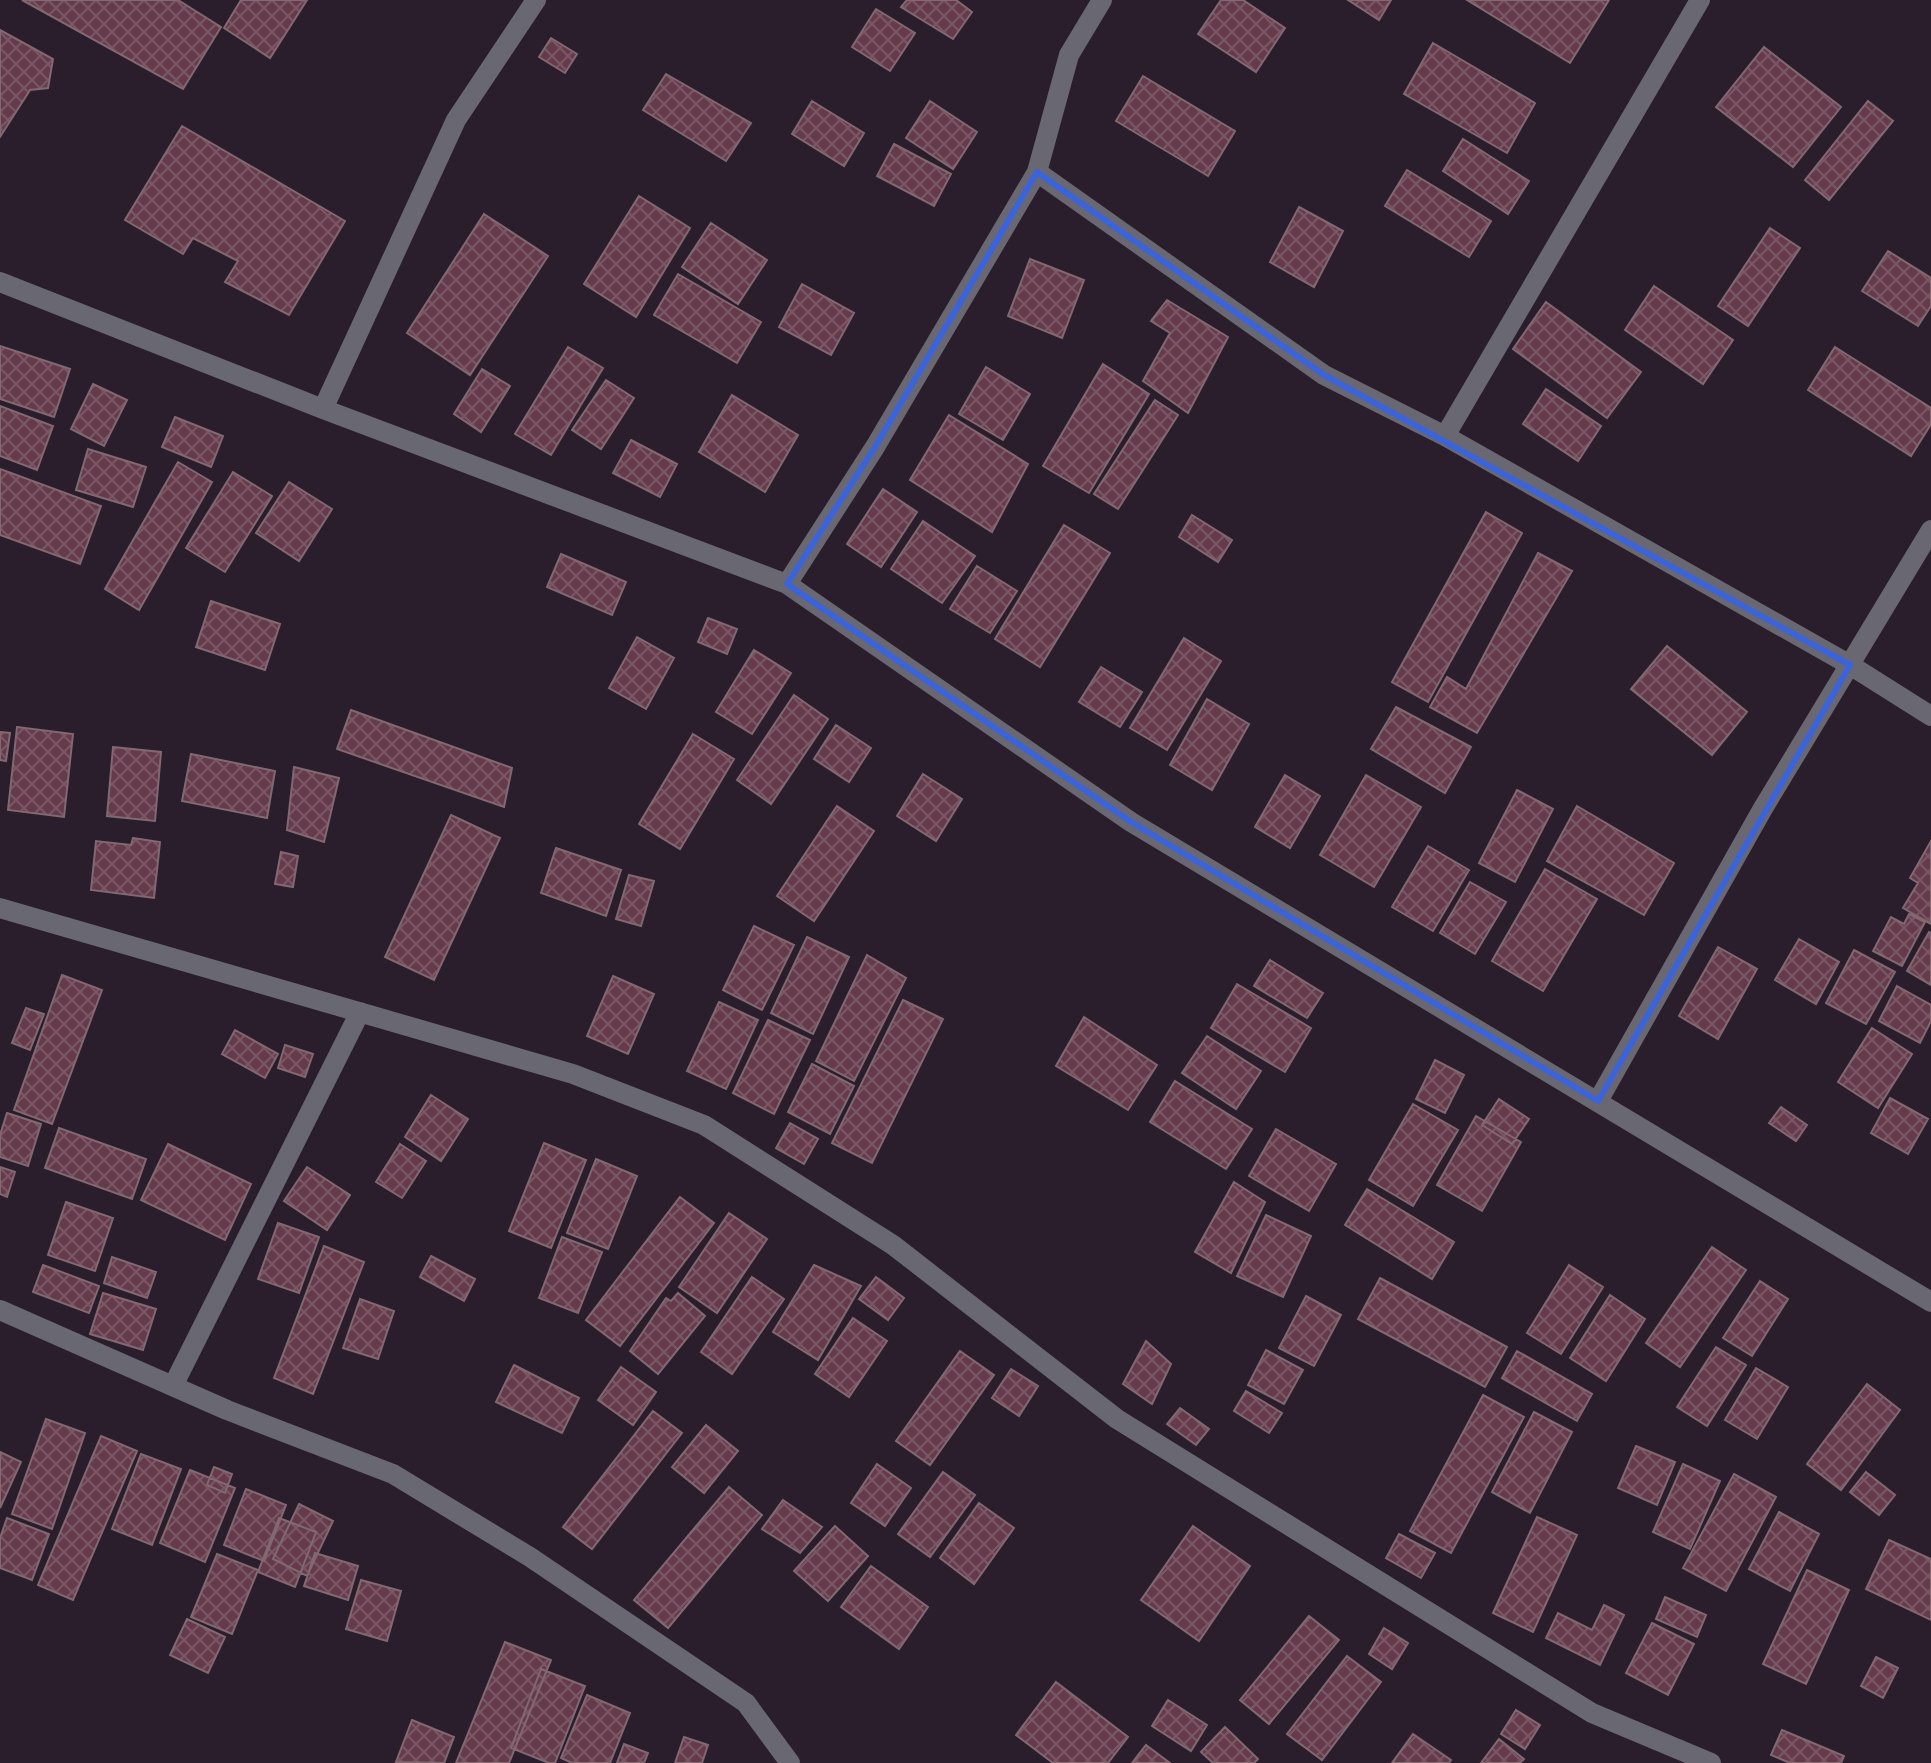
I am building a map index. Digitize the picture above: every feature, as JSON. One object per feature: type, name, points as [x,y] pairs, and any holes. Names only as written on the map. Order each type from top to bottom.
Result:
[{"type":"street","points":[[323,409],[456,120],[536,0]]},
{"type":"street","points":[[787,584],[875,447],[1037,172],[1069,55],[1102,0]]},
{"type":"street","points":[[1445,436],[1700,0]]},
{"type":"street","points":[[1037,172],[1324,375],[1445,436],[1850,665],[1931,716]]},
{"type":"street","points":[[0,282],[323,409],[787,584],[1131,822],[1931,1302]]},
{"type":"street","points":[[1598,1101],[1762,810],[1931,530]]},
{"type":"street","points":[[0,908],[573,1074],[704,1125],[893,1245],[1117,1419],[1592,1713],[1711,1763]]},
{"type":"street","points":[[173,1386],[360,1012]]},
{"type":"street","points":[[0,1310],[173,1386],[393,1474],[530,1557],[746,1703],[790,1763]]},
{"type":"highlighted area","points":[[1037,172],[1324,375],[1850,665],[1598,1101],[1131,822],[787,584],[875,447]]},
{"type":"building","points":[[22,0],[178,0],[221,27],[183,89]]},
{"type":"building","points":[[241,0],[307,0],[270,58],[224,28]]},
{"type":"building","points":[[907,0],[956,0],[972,12],[953,39],[901,7]]},
{"type":"building","points":[[1221,0],[1243,0],[1285,28],[1256,72],[1198,34]]},
{"type":"building","points":[[1348,0],[1391,0],[1379,20]]},
{"type":"building","points":[[1467,0],[1609,0],[1570,63]]},
{"type":"building","points":[[876,9],[915,33],[890,71],[852,47]]},
{"type":"building","points":[[0,30],[53,59],[48,88],[30,90],[0,137]]},
{"type":"building","points":[[551,38],[577,54],[565,73],[539,57]]},
{"type":"building","points":[[1433,43],[1535,103],[1507,153],[1404,94]]},
{"type":"building","points":[[1764,47],[1841,107],[1793,167],[1716,107]]},
{"type":"building","points":[[666,74],[751,123],[726,161],[643,110]]},
{"type":"building","points":[[1143,76],[1235,131],[1208,176],[1116,121]]},
{"type":"building","points":[[812,101],[864,133],[844,166],[792,134]]},
{"type":"building","points":[[930,101],[977,132],[953,169],[906,138]]},
{"type":"building","points":[[1868,101],[1893,121],[1829,200],[1805,180]]},
{"type":"building","points":[[182,126],[345,221],[289,315],[225,282],[238,261],[193,238],[183,254],[125,220]]},
{"type":"building","points":[[1463,139],[1529,181],[1508,214],[1443,171]]},
{"type":"building","points":[[894,144],[951,174],[934,206],[877,176]]},
{"type":"building","points":[[1407,170],[1491,221],[1469,257],[1385,206]]},
{"type":"building","points":[[639,196],[690,228],[636,317],[584,284]]},
{"type":"building","points":[[1299,207],[1343,231],[1314,287],[1270,262]]},
{"type":"building","points":[[484,214],[548,256],[470,375],[407,333]]},
{"type":"building","points":[[711,223],[767,260],[738,304],[682,267]]},
{"type":"building","points":[[1770,228],[1800,248],[1748,326],[1718,306]]},
{"type":"building","points":[[1888,251],[1931,278],[1931,306],[1918,326],[1862,291]]},
{"type":"building","points":[[1030,259],[1084,280],[1062,338],[1008,316]]},
{"type":"building","points":[[678,274],[761,322],[737,363],[654,315]]},
{"type":"building","points":[[802,284],[854,313],[831,355],[779,327]]},
{"type":"building","points":[[1654,286],[1733,340],[1703,384],[1625,330]]},
{"type":"building","points":[[1167,300],[1228,337],[1188,413],[1143,381],[1170,333],[1151,321]]},
{"type":"building","points":[[1546,302],[1641,372],[1607,418],[1513,349]]},
{"type":"building","points":[[0,346],[70,369],[54,417],[0,399]]},
{"type":"building","points":[[568,347],[603,368],[551,455],[515,434]]},
{"type":"building","points":[[1835,347],[1931,408],[1931,424],[1911,456],[1808,390]]},
{"type":"building","points":[[1103,364],[1149,394],[1089,493],[1043,466]]},
{"type":"building","points":[[986,367],[1030,394],[1003,440],[959,414]]},
{"type":"building","points":[[482,369],[510,386],[481,432],[454,414]]},
{"type":"building","points":[[606,380],[634,398],[601,449],[572,430]]},
{"type":"building","points":[[93,384],[127,400],[104,446],[71,429]]},
{"type":"building","points":[[1546,389],[1601,426],[1578,461],[1523,424]]},
{"type":"building","points":[[732,395],[798,435],[765,492],[699,452]]},
{"type":"building","points":[[1155,400],[1178,415],[1118,509],[1094,494]]},
{"type":"building","points":[[0,406],[53,426],[37,470],[0,456]]},
{"type":"building","points":[[949,415],[1028,464],[992,532],[910,480]]},
{"type":"building","points":[[175,417],[223,436],[211,467],[162,447]]},
{"type":"building","points":[[631,440],[677,464],[660,497],[613,473]]},
{"type":"building","points":[[88,449],[146,467],[133,507],[76,490]]},
{"type":"building","points":[[178,462],[212,482],[139,610],[105,589]]},
{"type":"building","points":[[0,469],[101,506],[80,564],[0,535]]},
{"type":"building","points":[[233,472],[272,496],[225,572],[186,548]]},
{"type":"building","points":[[289,482],[332,509],[299,561],[256,533]]},
{"type":"building","points":[[883,489],[917,512],[881,567],[847,544]]},
{"type":"building","points":[[1486,512],[1522,533],[1428,702],[1392,682]]},
{"type":"building","points":[[1192,515],[1232,540],[1218,562],[1179,537]]},
{"type":"building","points":[[923,521],[975,556],[942,603],[891,569]]},
{"type":"building","points":[[1064,525],[1110,553],[1040,667],[995,639]]},
{"type":"building","points":[[1538,553],[1572,571],[1477,733],[1430,707],[1447,677],[1466,689]]},
{"type":"building","points":[[561,554],[626,582],[612,615],[547,587]]},
{"type":"building","points":[[977,566],[1017,591],[990,633],[950,609]]},
{"type":"building","points":[[211,601],[280,624],[265,670],[196,647]]},
{"type":"building","points":[[708,618],[737,629],[727,654],[698,642]]},
{"type":"building","points":[[637,637],[674,658],[646,709],[609,688]]},
{"type":"building","points":[[1184,638],[1221,661],[1167,750],[1130,728]]},
{"type":"building","points":[[1667,646],[1747,712],[1712,755],[1631,689]]},
{"type":"building","points":[[754,650],[791,673],[752,734],[716,712]]},
{"type":"building","points":[[1101,667],[1142,692],[1120,727],[1079,702]]},
{"type":"building","points":[[794,695],[828,719],[771,804],[737,780]]},
{"type":"building","points":[[1207,699],[1249,724],[1212,790],[1170,765]]},
{"type":"building","points":[[1396,707],[1471,747],[1445,793],[1371,749]]},
{"type":"building","points":[[351,710],[512,768],[504,807],[337,749]]},
{"type":"building","points":[[836,725],[871,748],[849,782],[814,759]]},
{"type":"building","points":[[17,727],[73,734],[64,817],[8,810]]},
{"type":"building","points":[[0,732],[10,733],[6,761],[0,760]]},
{"type":"building","points":[[693,734],[734,759],[680,849],[639,824]]},
{"type":"building","points":[[113,747],[161,752],[155,821],[107,816]]},
{"type":"building","points":[[191,754],[275,771],[267,818],[182,801]]},
{"type":"building","points":[[294,767],[339,778],[324,842],[287,830]]},
{"type":"building","points":[[923,774],[962,799],[936,841],[897,816]]},
{"type":"building","points":[[1285,775],[1320,796],[1290,848],[1255,827]]},
{"type":"building","points":[[1366,775],[1421,807],[1374,887],[1320,855]]},
{"type":"building","points":[[1517,790],[1553,809],[1515,882],[1479,863]]},
{"type":"building","points":[[837,806],[874,831],[814,921],[777,896]]},
{"type":"building","points":[[1577,806],[1674,863],[1644,915],[1547,861]]},
{"type":"building","points":[[451,815],[500,838],[434,980],[385,957]]},
{"type":"building","points":[[133,838],[160,842],[154,898],[91,890],[96,841],[131,845]]},
{"type":"building","points":[[1931,841],[1931,924],[1903,908],[1918,883],[1910,878]]},
{"type":"building","points":[[1428,846],[1469,870],[1433,931],[1392,907]]},
{"type":"building","points":[[556,848],[621,870],[606,916],[541,893]]},
{"type":"building","points":[[281,852],[298,856],[293,887],[275,884]]},
{"type":"building","points":[[1545,869],[1597,899],[1543,991],[1492,961]]},
{"type":"building","points":[[629,875],[654,881],[641,926],[616,919]]},
{"type":"building","points":[[1470,882],[1506,902],[1475,954],[1440,933]]},
{"type":"building","points":[[1909,914],[1925,922],[1902,966],[1873,951],[1891,917],[1904,924]]},
{"type":"building","points":[[754,926],[794,945],[762,1010],[723,990]]},
{"type":"building","points":[[1931,933],[1931,985],[1907,971]]},
{"type":"building","points":[[807,937],[849,957],[813,1034],[771,1013]]},
{"type":"building","points":[[1799,939],[1839,962],[1816,1004],[1775,980]]},
{"type":"building","points":[[1718,947],[1757,969],[1718,1039],[1679,1016]]},
{"type":"building","points":[[1854,950],[1895,972],[1866,1024],[1826,1003]]},
{"type":"building","points":[[867,955],[906,978],[854,1081],[816,1061]]},
{"type":"building","points":[[1270,960],[1323,993],[1307,1018],[1254,986]]},
{"type":"building","points":[[62,975],[102,990],[52,1124],[14,1110]]},
{"type":"building","points":[[613,976],[654,994],[628,1054],[587,1036]]},
{"type":"building","points":[[1237,984],[1311,1028],[1285,1072],[1211,1028]]},
{"type":"building","points":[[1897,986],[1931,1005],[1931,1021],[1920,1043],[1879,1021]]},
{"type":"building","points":[[903,1000],[943,1019],[872,1163],[832,1143]]},
{"type":"building","points":[[719,1002],[758,1020],[726,1089],[687,1071]]},
{"type":"building","points":[[26,1008],[44,1014],[30,1050],[12,1043]]},
{"type":"building","points":[[1084,1017],[1157,1065],[1128,1110],[1056,1066]]},
{"type":"building","points":[[768,1020],[810,1040],[774,1114],[733,1093]]},
{"type":"building","points":[[1872,1028],[1912,1054],[1878,1108],[1838,1082]]},
{"type":"building","points":[[235,1030],[278,1054],[265,1078],[222,1054]]},
{"type":"building","points":[[1207,1036],[1261,1071],[1236,1109],[1182,1073]]},
{"type":"building","points":[[285,1045],[313,1054],[305,1077],[278,1068]]},
{"type":"building","points":[[1435,1060],[1464,1075],[1445,1113],[1416,1099]]},
{"type":"building","points":[[812,1064],[854,1086],[830,1134],[788,1112]]},
{"type":"building","points":[[1175,1081],[1252,1129],[1226,1169],[1150,1122]]},
{"type":"building","points":[[431,1095],[468,1119],[441,1161],[405,1137]]},
{"type":"building","points":[[1890,1098],[1928,1119],[1908,1154],[1871,1133]]},
{"type":"building","points":[[1499,1099],[1529,1119],[1512,1144],[1482,1125]]},
{"type":"building","points":[[1413,1104],[1458,1130],[1413,1206],[1369,1180]]},
{"type":"building","points":[[1781,1107],[1807,1125],[1796,1141],[1769,1123]]},
{"type":"building","points":[[7,1113],[41,1124],[28,1166],[0,1157],[0,1135]]},
{"type":"building","points":[[1476,1116],[1521,1142],[1482,1211],[1437,1185]]},
{"type":"building","points":[[790,1123],[818,1139],[804,1164],[776,1148]]},
{"type":"building","points":[[59,1128],[146,1159],[132,1199],[45,1168]]},
{"type":"building","points":[[1276,1129],[1336,1164],[1309,1211],[1249,1176]]},
{"type":"building","points":[[544,1143],[586,1160],[551,1248],[509,1231]]},
{"type":"building","points":[[168,1144],[251,1184],[225,1240],[141,1200]]},
{"type":"building","points":[[400,1144],[426,1161],[402,1198],[376,1182]]},
{"type":"building","points":[[596,1159],[637,1176],[608,1249],[567,1233]]},
{"type":"building","points":[[0,1167],[15,1172],[7,1197],[0,1194]]},
{"type":"building","points":[[307,1167],[350,1195],[327,1230],[284,1201]]},
{"type":"building","points":[[1234,1182],[1265,1202],[1231,1273],[1195,1252]]},
{"type":"building","points":[[1367,1189],[1454,1242],[1432,1279],[1345,1225]]},
{"type":"building","points":[[680,1197],[714,1223],[620,1346],[586,1320]]},
{"type":"building","points":[[66,1202],[113,1218],[95,1271],[48,1255]]},
{"type":"building","points":[[729,1213],[767,1239],[717,1313],[679,1287]]},
{"type":"building","points":[[1266,1215],[1311,1236],[1283,1297],[1237,1276]]},
{"type":"building","points":[[278,1223],[319,1237],[299,1293],[258,1279]]},
{"type":"building","points":[[562,1237],[602,1252],[578,1313],[539,1298]]},
{"type":"building","points":[[324,1246],[364,1262],[313,1394],[274,1378]]},
{"type":"building","points":[[1712,1247],[1746,1270],[1680,1367],[1646,1343]]},
{"type":"building","points":[[431,1256],[475,1279],[464,1301],[420,1277]]},
{"type":"building","points":[[112,1257],[156,1272],[147,1298],[104,1283]]},
{"type":"building","points":[[43,1265],[99,1286],[89,1313],[33,1292]]},
{"type":"building","points":[[814,1265],[861,1286],[818,1360],[773,1332]]},
{"type":"building","points":[[1569,1265],[1603,1287],[1561,1354],[1527,1333]]},
{"type":"building","points":[[752,1277],[784,1299],[732,1374],[701,1352]]},
{"type":"building","points":[[876,1277],[904,1298],[888,1320],[859,1299]]},
{"type":"building","points":[[1380,1278],[1507,1347],[1485,1387],[1358,1319]]},
{"type":"building","points":[[1760,1281],[1788,1299],[1752,1356],[1723,1338]]},
{"type":"building","points":[[103,1293],[156,1309],[143,1350],[90,1334]]},
{"type":"building","points":[[678,1293],[705,1316],[658,1374],[630,1351],[666,1298],[671,1301]]},
{"type":"building","points":[[1610,1295],[1645,1319],[1606,1381],[1570,1358]]},
{"type":"building","points":[[1306,1296],[1341,1315],[1314,1366],[1279,1348]]},
{"type":"building","points":[[360,1299],[394,1311],[378,1359],[343,1348]]},
{"type":"building","points":[[853,1318],[887,1341],[849,1397],[815,1374]]},
{"type":"building","points":[[1146,1341],[1171,1364],[1152,1404],[1123,1384]]},
{"type":"building","points":[[1716,1347],[1746,1365],[1707,1426],[1677,1407]]},
{"type":"building","points":[[1266,1350],[1303,1370],[1284,1404],[1248,1385]]},
{"type":"building","points":[[960,1351],[994,1375],[930,1465],[896,1441]]},
{"type":"building","points":[[1517,1351],[1592,1394],[1577,1421],[1502,1378]]},
{"type":"building","points":[[514,1365],[579,1398],[562,1433],[496,1402]]},
{"type":"building","points":[[621,1367],[656,1392],[633,1425],[598,1400]]},
{"type":"building","points":[[1756,1368],[1788,1387],[1757,1439],[1725,1420]]},
{"type":"building","points":[[1011,1369],[1038,1386],[1019,1416],[992,1398]]},
{"type":"building","points":[[1867,1384],[1900,1410],[1841,1490],[1807,1464]]},
{"type":"building","points":[[1246,1391],[1282,1413],[1269,1433],[1234,1411]]},
{"type":"building","points":[[1483,1395],[1524,1417],[1451,1553],[1410,1531]]},
{"type":"building","points":[[1180,1408],[1209,1429],[1196,1445],[1167,1424]]},
{"type":"building","points":[[653,1411],[682,1433],[592,1549],[563,1527]]},
{"type":"building","points":[[1534,1412],[1572,1432],[1530,1513],[1492,1492]]},
{"type":"building","points":[[46,1419],[85,1433],[52,1529],[12,1514]]},
{"type":"building","points":[[706,1425],[738,1451],[704,1493],[672,1467]]},
{"type":"building","points":[[101,1436],[137,1451],[73,1600],[38,1585]]},
{"type":"building","points":[[1636,1446],[1675,1462],[1657,1505],[1618,1488]]},
{"type":"building","points":[[0,1452],[21,1462],[0,1508]]},
{"type":"building","points":[[141,1454],[181,1469],[152,1545],[112,1529]]},
{"type":"building","points":[[877,1464],[911,1488],[885,1526],[851,1503]]},
{"type":"building","points":[[1683,1464],[1720,1481],[1690,1549],[1653,1532]]},
{"type":"building","points":[[214,1467],[232,1474],[225,1493],[207,1485]]},
{"type":"building","points":[[190,1470],[235,1488],[205,1562],[160,1543]]},
{"type":"building","points":[[943,1472],[975,1495],[930,1557],[898,1534]]},
{"type":"building","points":[[1866,1472],[1895,1495],[1879,1515],[1850,1492]]},
{"type":"building","points":[[1734,1474],[1776,1497],[1726,1591],[1683,1568]]},
{"type":"building","points":[[729,1487],[762,1515],[668,1628],[634,1600]]},
{"type":"building","points":[[246,1489],[286,1505],[264,1561],[224,1545]]},
{"type":"building","points":[[783,1500],[822,1527],[800,1553],[762,1529]]},
{"type":"building","points":[[979,1503],[1014,1528],[974,1584],[940,1558]]},
{"type":"building","points":[[299,1504],[333,1521],[307,1576],[273,1559]]},
{"type":"building","points":[[1779,1512],[1819,1534],[1790,1591],[1749,1569]]},
{"type":"building","points":[[1537,1517],[1577,1535],[1533,1632],[1493,1613]]},
{"type":"building","points":[[7,1518],[49,1534],[32,1580],[0,1568],[0,1538]]},
{"type":"building","points":[[279,1518],[316,1532],[295,1587],[258,1572]]},
{"type":"building","points":[[835,1526],[868,1556],[828,1601],[794,1571]]},
{"type":"building","points":[[1193,1526],[1250,1566],[1199,1641],[1141,1600]]},
{"type":"building","points":[[1399,1534],[1435,1553],[1421,1578],[1386,1558]]},
{"type":"building","points":[[1889,1540],[1931,1559],[1931,1620],[1866,1589]]},
{"type":"building","points":[[315,1553],[358,1566],[348,1600],[304,1586]]},
{"type":"building","points":[[217,1554],[258,1570],[232,1634],[191,1617]]},
{"type":"building","points":[[871,1566],[928,1607],[899,1649],[841,1607]]},
{"type":"building","points":[[1807,1570],[1849,1590],[1806,1684],[1763,1664]]},
{"type":"building","points":[[361,1580],[401,1591],[387,1641],[346,1629]]},
{"type":"building","points":[[1665,1597],[1706,1615],[1697,1637],[1656,1619]]},
{"type":"building","points":[[1604,1605],[1624,1615],[1600,1665],[1546,1638],[1558,1613],[1592,1630]]},
{"type":"building","points":[[1309,1616],[1339,1640],[1269,1724],[1240,1700]]},
{"type":"building","points":[[187,1619],[225,1637],[208,1673],[170,1655]]},
{"type":"building","points":[[1652,1623],[1694,1644],[1668,1695],[1626,1673]]},
{"type":"building","points":[[1384,1628],[1408,1643],[1392,1669],[1369,1654]]},
{"type":"building","points":[[505,1642],[551,1660],[509,1763],[456,1763]]},
{"type":"building","points":[[1347,1656],[1381,1682],[1322,1760],[1287,1734]]},
{"type":"building","points":[[1876,1657],[1898,1668],[1883,1698],[1861,1686]]},
{"type":"building","points":[[541,1669],[585,1686],[555,1763],[511,1748]]},
{"type":"building","points":[[1056,1682],[1128,1737],[1108,1763],[1053,1763],[1016,1735]]},
{"type":"building","points":[[587,1695],[630,1713],[610,1763],[572,1763],[561,1758]]},
{"type":"building","points":[[1168,1700],[1207,1725],[1191,1751],[1152,1726]]},
{"type":"building","points":[[1516,1710],[1540,1725],[1525,1749],[1501,1734]]},
{"type":"building","points":[[412,1720],[454,1737],[444,1763],[396,1762]]},
{"type":"building","points":[[1225,1727],[1258,1759],[1254,1763],[1213,1763],[1201,1752]]},
{"type":"building","points":[[1782,1730],[1844,1756],[1841,1763],[1790,1763],[1771,1755]]},
{"type":"building","points":[[1413,1734],[1451,1760],[1449,1763],[1392,1763]]},
{"type":"building","points":[[684,1737],[708,1745],[702,1763],[675,1763]]},
{"type":"building","points":[[1499,1739],[1524,1759],[1520,1763],[1481,1763]]},
{"type":"building","points":[[624,1744],[648,1753],[644,1763],[617,1763]]},
{"type":"building","points":[[1146,1745],[1170,1763],[1132,1763]]}]
